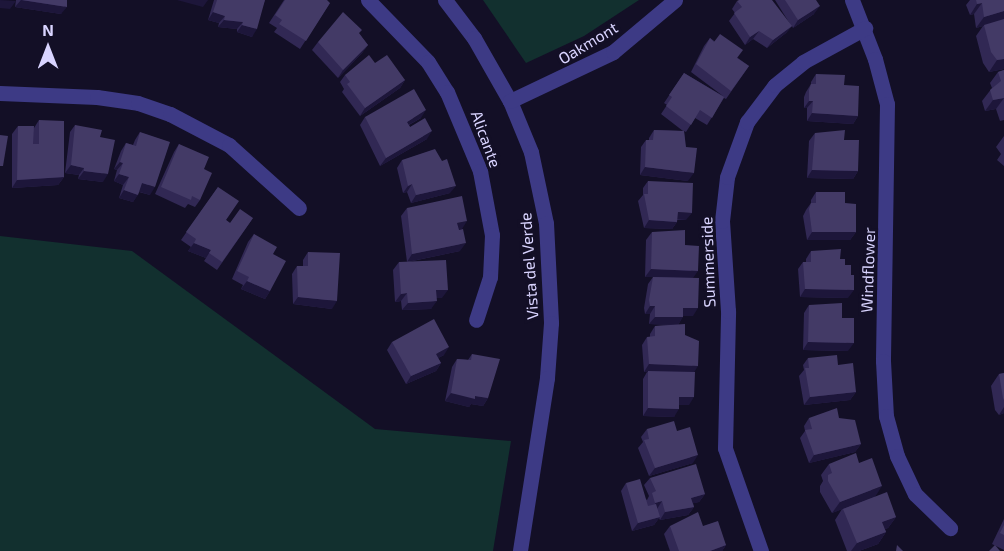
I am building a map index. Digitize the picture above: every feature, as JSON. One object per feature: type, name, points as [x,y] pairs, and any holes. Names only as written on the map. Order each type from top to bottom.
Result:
[{"type":"street","name":"Alicante","points":[[368,0],[428,62],[447,92],[480,171],[492,236],[490,277],[476,320]]},
{"type":"street","name":"Vista del Verde","points":[[445,0],[474,38],[510,101],[531,152],[539,186],[550,271],[552,323],[547,378],[520,551]]},
{"type":"street","name":"Oakmont","points":[[510,101],[613,52],[675,0]]},
{"type":"street","name":"Windflower","points":[[852,0],[865,28],[887,104],[883,361],[886,416],[897,456],[915,494],[950,528]]},
{"type":"street","name":"Summerside","points":[[761,551],[725,448],[728,312],[722,220],[727,177],[747,122],[775,85],[803,62],[865,28]]},
{"type":"street","points":[[0,93],[97,97],[138,103],[170,114],[229,145],[299,208]]},
{"type":"green space","points":[[483,0],[639,0],[584,36],[526,63]]},
{"type":"green space","points":[[0,236],[132,251],[375,429],[511,441],[493,551],[0,551]]},
{"type":"building","points":[[22,0],[67,0],[67,7]]},
{"type":"building","points":[[217,0],[265,0],[257,29],[242,25],[243,22],[224,20],[225,16],[213,12]]},
{"type":"building","points":[[285,0],[327,0],[330,3],[306,41],[279,24],[282,20],[275,15]]},
{"type":"building","points":[[772,0],[792,26],[773,40],[759,31],[750,37],[734,13],[742,7],[737,1]]},
{"type":"building","points":[[785,0],[816,0],[820,6],[798,20]]},
{"type":"building","points":[[976,0],[1004,0],[1004,11],[984,17],[982,3],[977,4]]},
{"type":"building","points":[[343,12],[362,30],[359,33],[368,45],[343,70],[318,42]]},
{"type":"building","points":[[1004,19],[1004,59],[997,60],[991,52],[984,25]]},
{"type":"building","points":[[720,34],[743,50],[737,58],[749,66],[731,91],[696,64],[710,38],[714,42]]},
{"type":"building","points":[[369,55],[375,63],[387,55],[405,80],[365,108],[347,84],[350,82],[345,75]]},
{"type":"building","points":[[1004,70],[1004,98],[993,100],[990,90],[1001,81],[998,72]]},
{"type":"building","points":[[684,73],[724,97],[712,118],[700,110],[691,125],[666,106],[672,97],[669,95]]},
{"type":"building","points":[[816,74],[845,75],[844,85],[859,86],[858,116],[812,113],[813,101],[809,101],[809,90],[811,84],[816,84]]},
{"type":"building","points":[[414,89],[426,110],[407,122],[410,127],[425,118],[432,131],[386,158],[365,117]]},
{"type":"building","points":[[39,120],[64,121],[64,177],[17,180],[18,126],[34,126],[33,144],[39,144]]},
{"type":"building","points":[[75,125],[102,130],[100,137],[115,140],[108,174],[84,171],[84,168],[71,165]]},
{"type":"building","points":[[654,130],[684,131],[686,147],[697,148],[694,173],[645,167],[646,140],[653,140]]},
{"type":"building","points":[[845,130],[844,140],[859,140],[858,171],[812,170],[815,133]]},
{"type":"building","points":[[140,132],[170,142],[155,187],[142,183],[138,195],[124,190],[129,177],[119,174],[126,143],[136,146]]},
{"type":"building","points":[[0,135],[8,136],[3,166],[0,166]]},
{"type":"building","points":[[179,144],[209,157],[204,169],[212,173],[200,200],[192,196],[191,200],[161,187]]},
{"type":"building","points":[[435,149],[442,161],[447,159],[456,186],[416,195],[412,184],[408,186],[402,160]]},
{"type":"building","points":[[648,181],[693,183],[692,213],[678,212],[677,222],[649,220],[644,194],[648,194]]},
{"type":"building","points":[[218,187],[239,201],[226,220],[230,223],[240,209],[253,218],[222,262],[209,253],[211,250],[194,243],[196,239],[186,232]]},
{"type":"building","points":[[816,192],[845,192],[845,203],[856,204],[856,232],[812,232],[809,209],[811,203],[816,203]]},
{"type":"building","points":[[462,196],[467,221],[457,223],[459,230],[463,229],[466,243],[412,254],[407,208]]},
{"type":"building","points":[[685,230],[685,245],[699,246],[698,271],[651,269],[652,232]]},
{"type":"building","points":[[254,234],[277,247],[273,254],[286,261],[270,291],[247,281],[249,277],[237,271]]},
{"type":"building","points":[[841,249],[840,259],[845,259],[845,265],[851,265],[854,290],[805,289],[803,262],[811,262],[811,251]]},
{"type":"building","points":[[308,252],[340,253],[337,301],[298,297],[297,266],[308,266]]},
{"type":"building","points":[[446,260],[448,290],[436,290],[437,301],[408,303],[407,293],[401,294],[399,262]]},
{"type":"building","points":[[653,277],[699,278],[698,308],[683,308],[683,317],[655,317],[655,306],[650,306],[649,300]]},
{"type":"building","points":[[842,303],[842,318],[854,318],[854,343],[808,342],[809,305]]},
{"type":"building","points":[[434,319],[449,347],[436,354],[441,363],[411,376],[392,342]]},
{"type":"building","points":[[685,324],[685,335],[699,341],[698,366],[649,364],[647,337],[655,336],[655,326]]},
{"type":"building","points":[[472,354],[500,359],[488,398],[475,396],[475,399],[451,393],[457,359],[471,360]]},
{"type":"building","points":[[837,355],[838,365],[853,363],[856,392],[810,397],[805,368],[809,368],[808,358]]},
{"type":"building","points":[[648,371],[695,372],[694,397],[679,397],[679,409],[648,408]]},
{"type":"building","points":[[1004,373],[1004,400],[999,374]]},
{"type":"building","points":[[837,408],[839,418],[855,420],[861,444],[814,455],[805,430],[812,429],[809,418]]},
{"type":"building","points":[[674,421],[677,431],[690,427],[698,455],[655,468],[644,440],[649,439],[647,429]]},
{"type":"building","points":[[856,453],[859,463],[872,458],[882,486],[840,502],[828,481],[828,475],[832,473],[829,464]]},
{"type":"building","points":[[696,464],[705,494],[691,498],[694,507],[665,512],[662,501],[655,503],[652,493],[656,491],[650,478]]},
{"type":"building","points":[[640,479],[648,506],[656,504],[660,517],[638,523],[626,483]]},
{"type":"building","points":[[887,492],[896,517],[882,522],[886,532],[857,543],[843,509]]},
{"type":"building","points":[[698,512],[703,526],[718,521],[726,545],[710,551],[679,551],[670,526]]},
{"type":"building","points":[[995,545],[1000,551],[989,551]]}]
